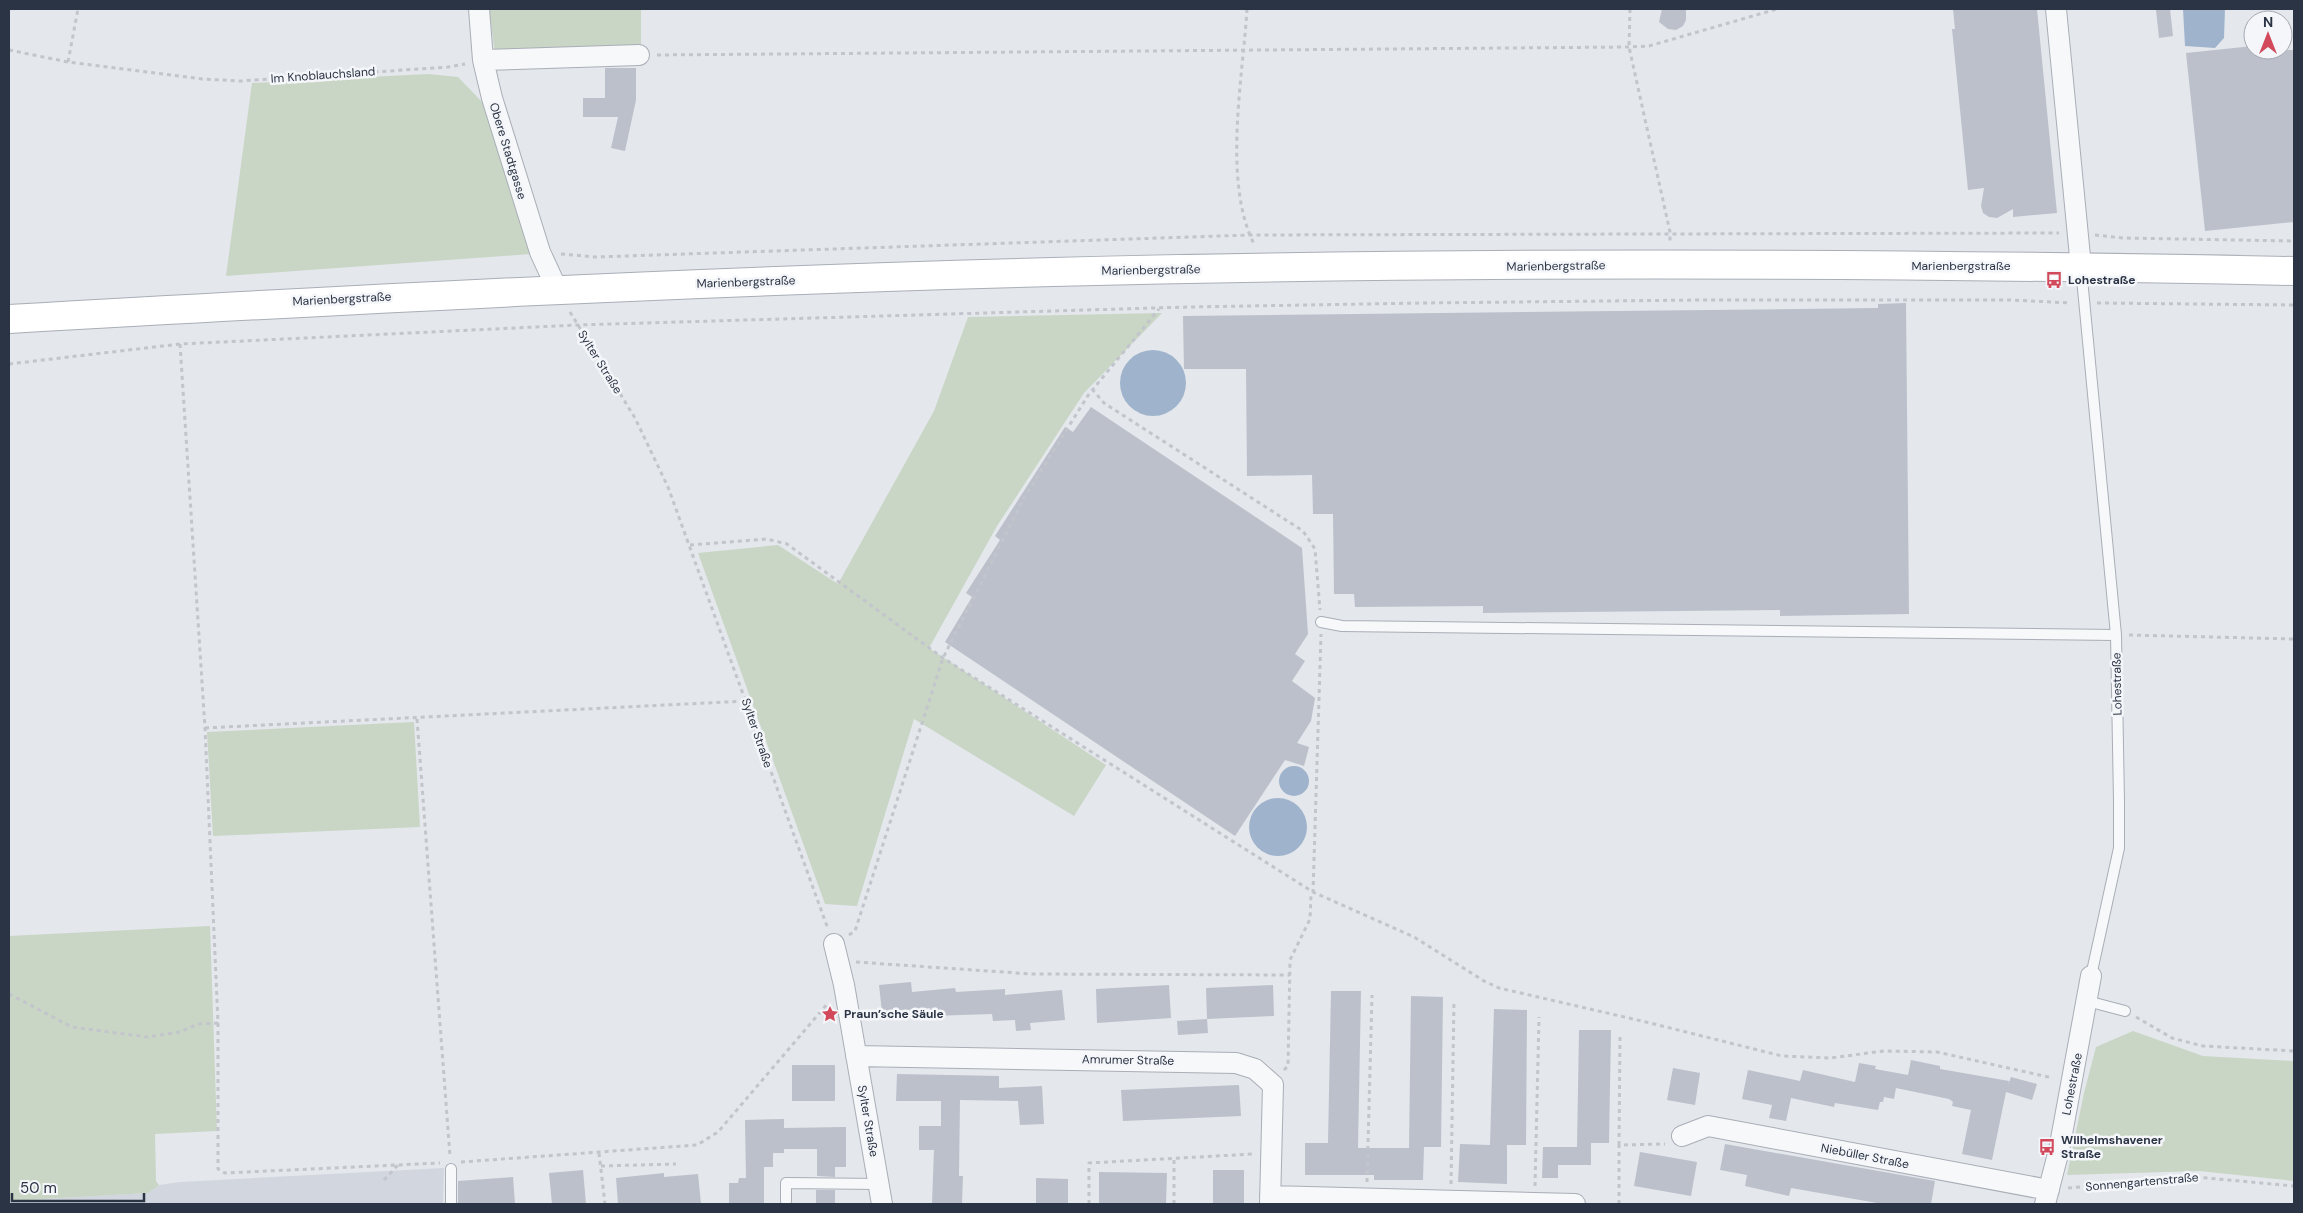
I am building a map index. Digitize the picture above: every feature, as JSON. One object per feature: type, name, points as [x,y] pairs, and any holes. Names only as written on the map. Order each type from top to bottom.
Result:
[{"type":"main road","name":"Marienbergstraße","points":[[9,319],[558,289],[1037,272],[1671,264],[2081,267],[2294,271]]},
{"type":"street","name":"Obere Stadtgasse","points":[[479,9],[483,60],[492,98],[540,252],[558,289]]},
{"type":"street","name":"Lohestraße","points":[[2056,9],[2081,267]]},
{"type":"street","points":[[483,60],[638,55]]},
{"type":"street","name":"Sylter Straße","points":[[834,944],[842,977],[882,1204]]},
{"type":"street","name":"Lohestraße","points":[[2047,1197],[2072,1083],[2091,976]]},
{"type":"street","name":"Amrumer Straße","points":[[856,1056],[1236,1063],[1255,1069],[1273,1085]]},
{"type":"street","points":[[1273,1085],[1270,1200],[1367,1198],[1575,1204]]},
{"type":"street","name":"Niebüller Straße","points":[[1682,1136],[1708,1126],[2047,1197]]},
{"type":"lane","name":"Lohestraße","points":[[2081,267],[2116,635],[2120,848],[2091,976]]},
{"type":"lane","points":[[1321,622],[1342,626],[2116,635]]},
{"type":"lane","points":[[2087,1001],[2125,1011]]},
{"type":"lane","points":[[446,1166],[451,1204]]},
{"type":"lane","points":[[786,1201],[786,1183],[879,1184]]},
{"type":"path","points":[[68,62],[78,9]]},
{"type":"path","points":[[1247,9],[1236,153],[1238,193],[1249,235],[1267,268]]},
{"type":"path","points":[[1630,9],[1629,47],[1670,232],[1671,264]]},
{"type":"path","points":[[638,55],[1629,47],[1649,46],[1777,9]]},
{"type":"path","name":"Im Knoblauchsland","points":[[9,50],[68,62],[202,79],[241,81],[448,67],[483,60]]},
{"type":"path","points":[[540,252],[596,257],[1249,235],[1670,232],[2078,233],[2123,238],[2294,241]]},
{"type":"path","name":"Sylter Straße","points":[[558,289],[577,325],[650,446],[690,545],[789,825],[834,944]]},
{"type":"path","points":[[9,364],[180,344],[577,325],[1160,308],[1699,300],[2002,300],[2084,304],[2294,305]]},
{"type":"path","points":[[834,944],[855,932],[943,658],[1024,498],[1092,389],[1160,308]]},
{"type":"path","points":[[180,344],[205,728],[218,1023],[218,1169],[224,1173],[398,1164],[446,1166]]},
{"type":"path","points":[[1092,389],[1104,403],[1303,531],[1315,549],[1321,622],[1314,892],[1311,895],[1310,919],[1290,960],[1288,1066],[1273,1085]]},
{"type":"path","points":[[690,545],[768,539],[787,544],[943,658],[1314,892],[1414,937],[1484,981],[1499,988],[1782,1056],[1830,1058],[1884,1051],[1937,1052],[2001,1065],[2072,1083]]},
{"type":"path","points":[[2116,635],[2294,639]]},
{"type":"path","points":[[205,728],[746,701]]},
{"type":"path","points":[[417,718],[451,1162],[684,1147],[707,1141],[718,1132],[856,962],[1032,974],[1290,975]]},
{"type":"path","points":[[9,994],[72,1027],[147,1037],[180,1032],[198,1024],[218,1023]]},
{"type":"path","points":[[1367,1198],[1372,995]]},
{"type":"path","points":[[1450,1201],[1454,1000]]},
{"type":"path","points":[[2125,1011],[2172,1038],[2203,1046],[2294,1051]]},
{"type":"path","points":[[1532,1203],[1535,1188],[1539,1017]]},
{"type":"path","points":[[1618,1204],[1620,1036]]},
{"type":"path","points":[[1619,1145],[1664,1144],[1682,1136]]},
{"type":"path","points":[[1089,1204],[1089,1163],[1271,1152]]},
{"type":"path","points":[[600,1153],[605,1204]]},
{"type":"path","points":[[1174,1159],[1174,1204]]},
{"type":"path","points":[[384,1180],[398,1164]]},
{"type":"path","points":[[601,1166],[676,1164]]},
{"type":"path","name":"Sonnengartenstraße","points":[[2047,1197],[2196,1177],[2294,1186]]},
{"type":"shaded area","points":[[444,1168],[443,1204],[9,1204],[9,1201],[147,1193],[159,1185],[180,1182]]},
{"type":"green space","points":[[489,9],[641,9],[641,49],[495,54]]},
{"type":"green space","points":[[428,74],[458,77],[486,106],[531,254],[226,276],[252,83]]},
{"type":"green space","points":[[1162,313],[1084,393],[997,526],[929,648],[1106,765],[1074,816],[914,719],[857,906],[825,904],[698,553],[778,545],[838,584],[934,411],[968,317]]},
{"type":"green space","points":[[414,722],[420,827],[213,836],[207,732]]},
{"type":"green space","points":[[210,926],[217,1131],[155,1134],[156,1181],[159,1185],[148,1193],[9,1201],[9,936]]},
{"type":"green space","points":[[2133,1031],[2203,1056],[2294,1061],[2294,1181],[2199,1171],[2067,1175],[2084,1093],[2096,1047]]},
{"type":"water","points":[[2183,9],[2225,9],[2224,38],[2215,48],[2185,46]]},
{"type":"water","points":[[1147,350],[1159,350],[1177,359],[1184,370],[1186,383],[1184,396],[1177,407],[1166,414],[1147,416],[1134,411],[1125,402],[1120,389],[1120,377],[1125,364],[1134,355]]},
{"type":"water","points":[[1294,766],[1300,767],[1308,775],[1308,787],[1300,795],[1294,796],[1288,795],[1280,787],[1279,781],[1280,775],[1288,767]]},
{"type":"water","points":[[1278,798],[1294,803],[1302,811],[1307,827],[1302,843],[1294,851],[1278,856],[1262,851],[1254,843],[1249,827],[1254,811],[1262,803]]},
{"type":"building","points":[[1662,9],[1686,9],[1686,20],[1683,26],[1676,30],[1668,29],[1659,22]]},
{"type":"building","points":[[1953,9],[2037,9],[2057,213],[2013,217],[2013,209],[1997,218],[1989,217],[1983,213],[1981,206],[1984,188],[1968,190],[1952,29],[1955,29]]},
{"type":"building","points":[[2170,9],[2173,36],[2159,38],[2156,10]]},
{"type":"building","points":[[2243,47],[2243,60],[2293,60],[2294,50],[2294,222],[2205,231],[2186,53]]},
{"type":"building","points":[[605,68],[636,68],[636,100],[625,151],[611,148],[618,117],[583,117],[583,98],[605,98]]},
{"type":"building","points":[[1906,303],[1909,614],[1780,616],[1780,610],[1483,613],[1483,606],[1355,607],[1354,594],[1334,594],[1333,514],[1313,514],[1312,475],[1247,476],[1246,369],[1184,369],[1183,316],[1878,308],[1878,304]]},
{"type":"building","points":[[1091,407],[1302,548],[1308,634],[1295,654],[1305,661],[1292,681],[1315,698],[1311,721],[1297,743],[1309,747],[1304,766],[1285,760],[1235,836],[945,642],[972,597],[966,593],[1000,540],[995,536],[1065,427],[1073,432]]},
{"type":"building","points":[[911,982],[912,992],[955,988],[956,992],[1005,989],[1005,995],[1062,990],[1065,1020],[1030,1023],[1031,1030],[1016,1031],[1015,1020],[993,1021],[992,1014],[930,1016],[930,1008],[882,1012],[879,985]]},
{"type":"building","points":[[1169,985],[1171,1018],[1097,1023],[1096,989]]},
{"type":"building","points":[[1273,985],[1274,1016],[1207,1019],[1206,988]]},
{"type":"building","points":[[1331,991],[1361,991],[1358,1148],[1409,1148],[1411,996],[1443,997],[1441,1147],[1424,1147],[1423,1180],[1374,1180],[1374,1175],[1305,1175],[1305,1143],[1328,1143]]},
{"type":"building","points":[[1494,1009],[1527,1010],[1526,1145],[1507,1145],[1507,1184],[1458,1182],[1460,1144],[1490,1145]]},
{"type":"building","points":[[1207,1019],[1208,1033],[1178,1035],[1177,1021]]},
{"type":"building","points":[[1579,1030],[1611,1030],[1609,1143],[1591,1143],[1591,1165],[1558,1165],[1558,1178],[1542,1178],[1543,1147],[1577,1147]]},
{"type":"building","points":[[1911,1060],[1940,1066],[1940,1069],[2009,1081],[2008,1085],[2011,1077],[2037,1084],[2032,1100],[2006,1092],[1992,1160],[1962,1154],[1971,1110],[1952,1106],[1953,1102],[1949,1099],[1896,1088],[1894,1099],[1884,1097],[1883,1102],[1880,1102],[1878,1110],[1835,1103],[1834,1107],[1791,1098],[1786,1121],[1769,1118],[1772,1105],[1742,1099],[1748,1070],[1800,1081],[1803,1070],[1855,1082],[1859,1063],[1876,1066],[1875,1069],[1908,1075]]},
{"type":"building","points":[[792,1065],[835,1065],[835,1101],[792,1101]]},
{"type":"building","points":[[1673,1068],[1700,1073],[1695,1105],[1667,1100]]},
{"type":"building","points":[[897,1074],[999,1076],[999,1088],[1042,1086],[1044,1124],[1020,1125],[1018,1101],[960,1100],[959,1176],[963,1176],[962,1204],[932,1204],[934,1150],[919,1150],[919,1126],[941,1126],[941,1101],[896,1101]]},
{"type":"building","points":[[1239,1085],[1241,1116],[1123,1121],[1121,1090]]},
{"type":"building","points":[[784,1119],[784,1128],[846,1127],[846,1167],[835,1167],[835,1177],[817,1176],[817,1149],[784,1149],[784,1153],[773,1153],[773,1167],[764,1167],[764,1204],[729,1204],[729,1183],[738,1183],[739,1178],[746,1178],[745,1120]]},
{"type":"building","points":[[1725,1144],[1935,1181],[1931,1204],[1883,1204],[1791,1188],[1789,1196],[1745,1186],[1747,1175],[1720,1170]]},
{"type":"building","points":[[1640,1152],[1697,1162],[1691,1196],[1634,1186]]},
{"type":"building","points":[[583,1170],[586,1204],[552,1204],[549,1173]]},
{"type":"building","points":[[1213,1170],[1244,1170],[1244,1204],[1213,1204]]},
{"type":"building","points":[[1099,1172],[1167,1173],[1166,1204],[1099,1204]]},
{"type":"building","points":[[664,1173],[664,1177],[698,1174],[701,1204],[618,1204],[616,1178]]},
{"type":"building","points":[[513,1177],[515,1204],[458,1204],[458,1181]]},
{"type":"building","points":[[1036,1178],[1068,1179],[1068,1204],[1036,1204]]},
{"type":"building","points":[[816,1190],[835,1190],[835,1204],[816,1204]]},
{"type":"place","name":"Lohestraße","points":[[2054,280]]},
{"type":"place","name":"Praun’sche Säule","points":[[830,1014]]},
{"type":"place","name":"Wilhelmshavener Straße","points":[[2047,1147]]}]
